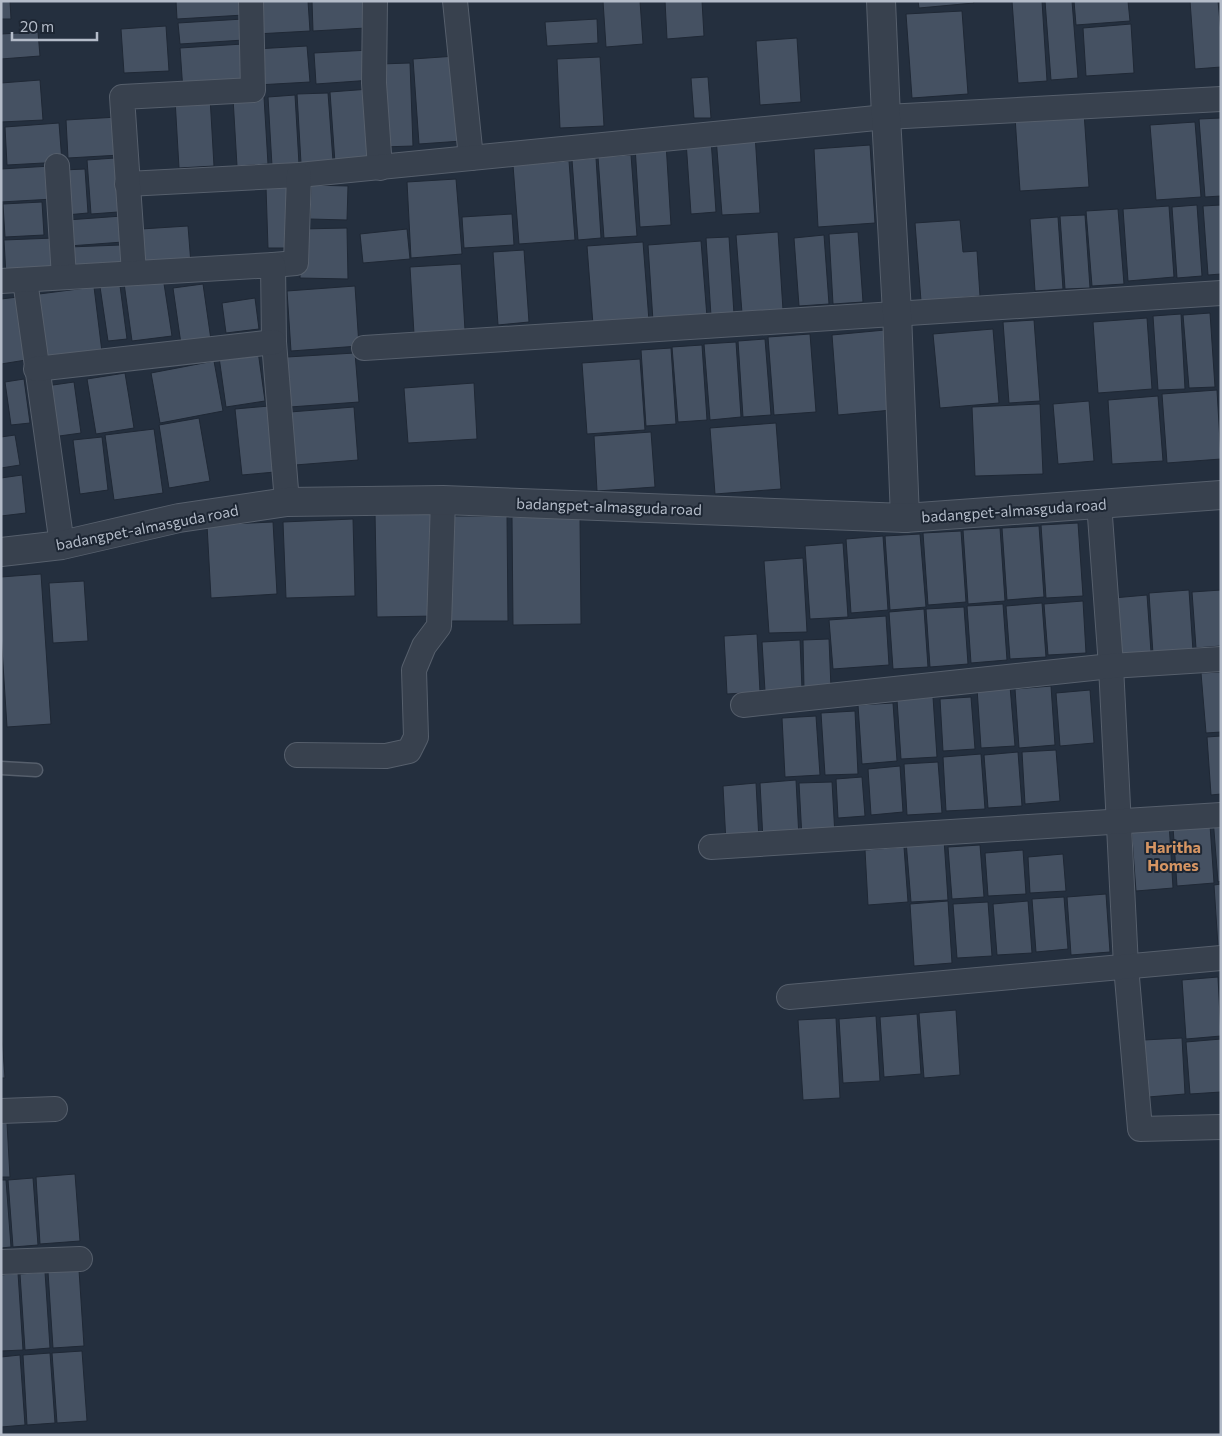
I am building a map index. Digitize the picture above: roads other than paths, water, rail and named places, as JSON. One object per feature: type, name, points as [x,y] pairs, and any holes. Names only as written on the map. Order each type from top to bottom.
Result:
[{"type":"street","points":[[134,273],[122,97],[253,90],[252,1]]},
{"type":"street","points":[[375,1],[374,83],[380,168]]},
{"type":"street","points":[[455,1],[471,158]]},
{"type":"street","points":[[881,1],[897,312],[905,518]]},
{"type":"street","points":[[127,184],[299,175],[380,168],[886,117],[1221,99]]},
{"type":"street","points":[[57,166],[64,277]]},
{"type":"street","points":[[1,281],[296,263],[299,175]]},
{"type":"street","points":[[273,265],[274,342],[287,502]]},
{"type":"street","points":[[25,280],[62,545]]},
{"type":"street","points":[[364,348],[897,312],[1221,293]]},
{"type":"street","points":[[36,369],[274,342]]},
{"type":"street","name":"badangpet-almasguda road","points":[[1,552],[62,545],[179,518],[287,502],[443,500],[905,518],[1221,495]]},
{"type":"street","points":[[297,754],[386,756],[410,751],[416,737],[414,670],[424,646],[438,626],[443,500]]},
{"type":"street","points":[[1099,503],[1111,666],[1126,966],[1140,1129],[1221,1127]]},
{"type":"street","points":[[743,705],[1111,666],[1221,659]]},
{"type":"street","points":[[711,847],[1221,815]]},
{"type":"street","points":[[789,997],[1221,958]]},
{"type":"street","points":[[1,1111],[56,1109]]},
{"type":"street","points":[[1,1262],[80,1259]]},
{"type":"lane","points":[[1,768],[36,770]]},
{"type":"district","name":"Haritha Homes","points":[[1173,855]]}]
